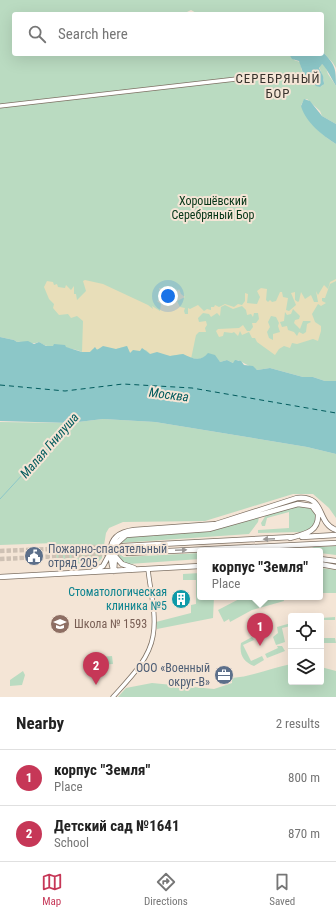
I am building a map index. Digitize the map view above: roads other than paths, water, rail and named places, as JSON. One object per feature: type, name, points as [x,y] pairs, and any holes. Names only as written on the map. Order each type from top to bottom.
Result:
[{"type":"main road","points":[[114,571],[112,552],[113,540],[119,534],[127,531],[216,524],[303,498],[316,503],[326,524],[336,530]]},
{"type":"main road","points":[[86,573],[103,566],[118,541],[126,535],[209,529],[298,504],[312,506],[318,514],[316,525],[309,533],[290,538]]},
{"type":"main road","points":[[123,546],[336,535]]},
{"type":"main road","points":[[232,548],[336,543]]},
{"type":"main road","points":[[128,553],[197,550]]},
{"type":"main road","points":[[112,552],[122,564],[141,569]]},
{"type":"main road","points":[[323,559],[336,561]]},
{"type":"main road","points":[[323,565],[336,567]]},
{"type":"main road","points":[[0,577],[197,566]]},
{"type":"street","points":[[0,106],[272,75],[287,77]]},
{"type":"street","points":[[113,697],[133,674],[148,652],[152,643],[154,621],[148,569]]},
{"type":"water","points":[[324,53],[334,67],[336,74],[336,86],[322,64],[319,68],[323,76],[324,84],[320,87],[316,86],[303,73],[299,61],[292,59],[290,56],[324,56]]},
{"type":"water","points":[[304,99],[310,101],[322,116],[336,124],[336,144],[320,133],[307,118],[301,106]]},
{"type":"water","name":"Москва","points":[[0,337],[17,342],[28,341],[34,344],[39,342],[46,346],[53,346],[54,344],[65,345],[66,347],[82,352],[90,352],[95,347],[97,350],[103,346],[116,349],[127,346],[130,353],[133,350],[140,351],[142,348],[150,354],[157,352],[170,356],[183,354],[196,359],[202,358],[208,353],[215,355],[220,362],[227,360],[233,363],[235,360],[241,361],[244,365],[253,366],[257,370],[270,368],[303,377],[313,377],[325,381],[336,381],[336,454],[307,447],[155,422],[103,419],[70,423],[0,421]]},
{"type":"waterway","name":"Малая Гнилуша","points":[[0,499],[35,461],[60,437],[71,422]]},
{"type":"tunnel","points":[[0,551],[123,546]]},
{"type":"tunnel","points":[[0,559],[128,553]]},
{"type":"place","name":"Пожарно-спасательный отряд 205","points":[[34,556]]},
{"type":"place","name":"Стоматологическая клиника №5","points":[[181,599]]},
{"type":"place","name":"Школа № 1593","points":[[60,624]]},
{"type":"place","name":"корпус \"Земля\"","points":[[260,646]]},
{"type":"place","name":"ООО «Военный округ-В»","points":[[224,675]]},
{"type":"place","name":"Детский сад №1641","points":[[96,685]]},
{"type":"district","name":"СЕРЕБРЯНЫЙ БОР","points":[[278,86]]},
{"type":"park label","name":"Хорошёвский Серебряный Бор","points":[[213,208]]}]
